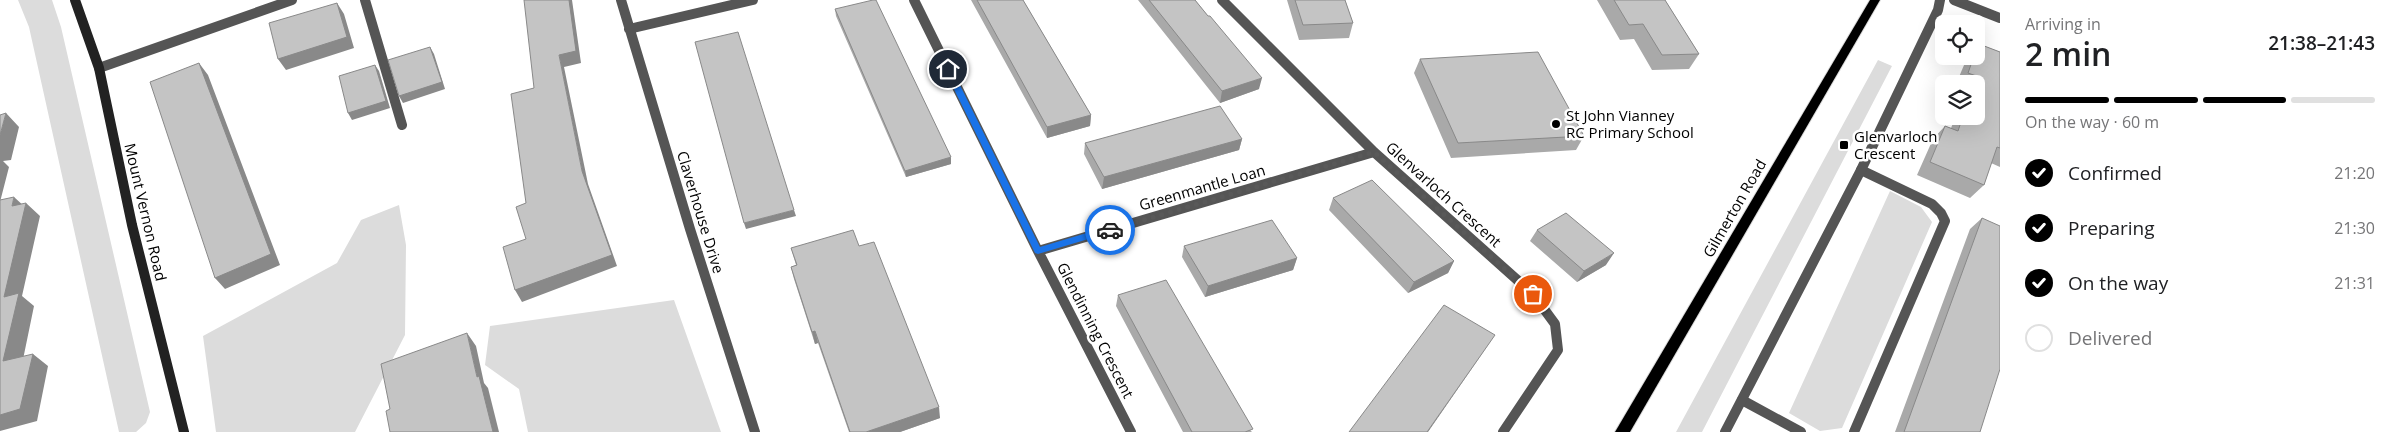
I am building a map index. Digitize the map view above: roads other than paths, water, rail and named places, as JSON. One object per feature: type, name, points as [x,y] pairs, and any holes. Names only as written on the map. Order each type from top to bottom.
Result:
[{"type":"main road","name":"Gilmerton Road","points":[[1622,432],[1851,38],[1875,0]]},
{"type":"street","name":"Mount Vernon Road","points":[[75,0],[99,68],[132,225],[184,432]]},
{"type":"street","points":[[99,68],[292,0]]},
{"type":"street","points":[[365,0],[402,125]]},
{"type":"street","name":"Claverhouse Drive","points":[[621,0],[754,432]]},
{"type":"street","points":[[629,28],[753,0]]},
{"type":"street","name":"Glendinning Crescent","points":[[914,0],[1038,251],[1131,432]]},
{"type":"street","name":"Glenvarloch Crescent","points":[[1222,0],[1374,152],[1533,294],[1556,324],[1558,350],[1504,432]]},
{"type":"street","points":[[1726,432],[1860,170],[1938,10],[1940,0]]},
{"type":"street","points":[[1954,0],[2000,18]]},
{"type":"street","name":"Greenmantle Loan","points":[[1038,251],[1374,152]]},
{"type":"street","points":[[1854,432],[1945,222],[1941,212],[1932,204],[1860,170]]},
{"type":"street","points":[[1742,400],[1801,432]]},
{"type":"place","name":"St John Vianney RC Primary School","points":[[1556,124]]},
{"type":"place","name":"Glenvarloch Crescent","points":[[1844,145]]}]
